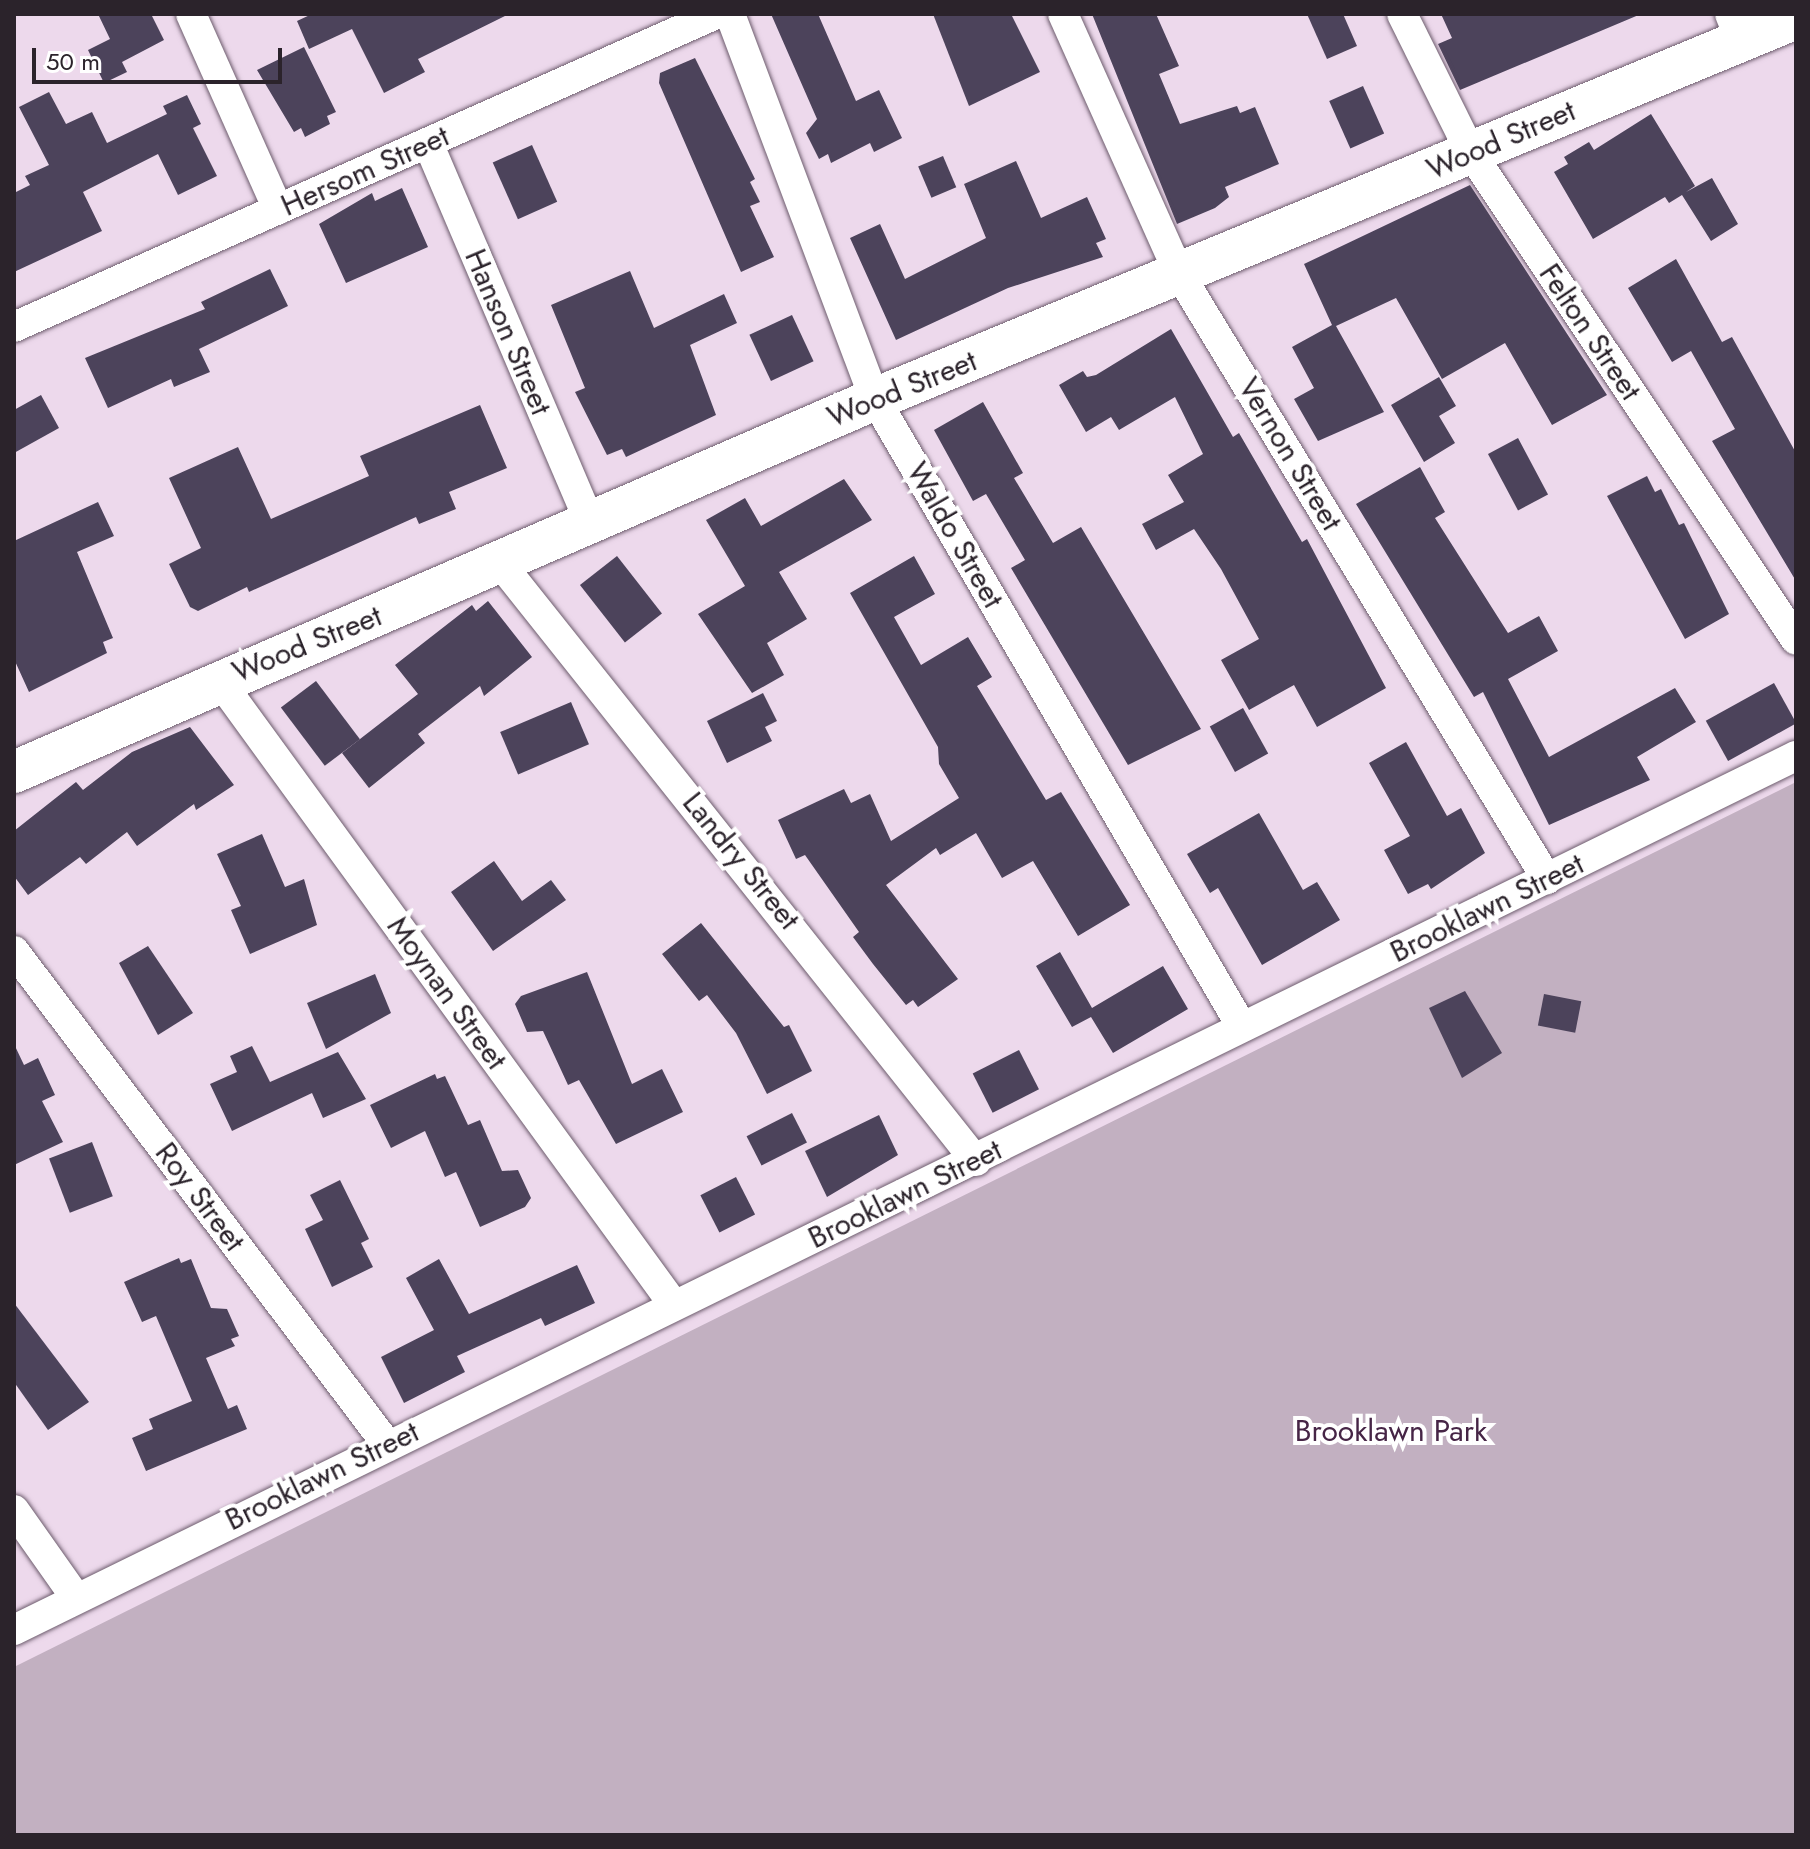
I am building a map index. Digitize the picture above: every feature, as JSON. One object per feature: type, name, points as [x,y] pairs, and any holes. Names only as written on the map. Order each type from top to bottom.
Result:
[{"type":"street","points":[[191,14],[278,209]]},
{"type":"street","name":"Hersom Street","points":[[14,327],[716,14]]},
{"type":"street","name":"Waldo Street","points":[[730,14],[875,399],[1242,1027]]},
{"type":"street","name":"Vernon Street","points":[[1063,14],[1180,275],[1547,879]]},
{"type":"street","name":"Felton Street","points":[[1402,14],[1471,153],[1796,640]]},
{"type":"street","name":"Wood Street","points":[[14,772],[219,680],[501,564],[589,521],[875,399],[1471,153],[1736,28],[1796,18]]},
{"type":"street","name":"Hanson Street","points":[[428,143],[589,521]]},
{"type":"street","name":"Landry Street","points":[[501,564],[976,1161]]},
{"type":"street","name":"Moynan Street","points":[[219,680],[674,1305]]},
{"type":"street","name":"Brooklawn Street","points":[[14,1630],[386,1443],[976,1161],[1796,756]]},
{"type":"street","name":"Roy Street","points":[[14,951],[386,1443]]},
{"type":"street","points":[[14,1510],[76,1598]]},
{"type":"green space","name":"Brooklawn Park","points":[[1796,782],[1796,1835],[14,1835],[14,1667]]},
{"type":"building","points":[[98,14],[151,14],[164,40],[122,62],[127,72],[104,83],[88,50],[110,39]]},
{"type":"building","points":[[312,14],[509,14],[418,59],[425,72],[384,93],[352,29],[309,49],[297,21]]},
{"type":"building","points":[[771,14],[818,14],[856,101],[879,90],[902,138],[874,152],[870,143],[831,163],[828,154],[819,159],[806,133],[817,119]]},
{"type":"building","points":[[933,14],[1011,14],[1040,72],[969,106]]},
{"type":"building","points":[[1092,14],[1156,14],[1179,66],[1159,74],[1180,124],[1237,106],[1240,113],[1255,107],[1279,164],[1225,187],[1229,197],[1215,208],[1177,224]]},
{"type":"building","points":[[1307,14],[1343,14],[1357,46],[1327,59]]},
{"type":"building","points":[[1441,14],[1641,14],[1460,90],[1438,44],[1452,38]]},
{"type":"building","points":[[304,47],[336,112],[327,116],[330,124],[305,137],[301,128],[294,132],[257,70]]},
{"type":"building","points":[[695,58],[755,179],[750,182],[760,202],[750,206],[774,257],[741,272],[659,83],[660,73]]},
{"type":"building","points":[[1363,86],[1384,134],[1350,149],[1329,101]]},
{"type":"building","points":[[49,92],[66,124],[92,112],[107,143],[167,114],[163,106],[187,95],[201,124],[193,128],[217,176],[178,195],[158,154],[83,192],[102,231],[14,272],[14,193],[30,185],[25,176],[49,165],[19,107]]},
{"type":"building","points":[[1651,114],[1695,186],[1686,192],[1712,178],[1738,224],[1711,241],[1682,195],[1669,203],[1665,197],[1593,239],[1554,172],[1568,164],[1564,157],[1589,142],[1594,150]]},
{"type":"building","points":[[532,145],[557,202],[518,219],[493,162]]},
{"type":"building","points":[[943,156],[956,187],[931,198],[918,167]]},
{"type":"building","points":[[1016,161],[1041,218],[1087,197],[1106,239],[1096,243],[1103,257],[1008,288],[896,340],[850,238],[880,224],[905,279],[986,238],[964,184]]},
{"type":"building","points":[[1470,185],[1607,395],[1552,425],[1505,343],[1442,379],[1396,298],[1336,326],[1384,412],[1318,441],[1294,399],[1314,388],[1292,347],[1332,325],[1304,264]]},
{"type":"building","points":[[402,188],[428,247],[346,283],[319,224],[372,193],[375,201]]},
{"type":"building","points":[[1676,259],[1722,342],[1732,337],[1796,453],[1796,581],[1712,441],[1735,429],[1691,351],[1672,362],[1628,288]]},
{"type":"building","points":[[270,269],[288,306],[199,349],[210,372],[174,387],[171,379],[108,408],[85,358],[205,309],[201,302]]},
{"type":"building","points":[[630,271],[654,328],[724,294],[737,323],[690,345],[716,415],[626,457],[622,449],[607,455],[575,392],[585,388],[551,305]]},
{"type":"building","points":[[792,315],[814,361],[771,381],[749,335]]},
{"type":"building","points":[[1171,329],[1233,437],[1239,433],[1302,542],[1307,539],[1386,688],[1317,727],[1294,685],[1249,710],[1221,660],[1259,639],[1221,569],[1194,529],[1156,550],[1142,524],[1184,502],[1168,475],[1203,454],[1175,397],[1119,430],[1111,417],[1086,432],[1059,385],[1083,371],[1087,377],[1096,375]]},
{"type":"building","points":[[1439,377],[1456,406],[1439,416],[1455,443],[1424,462],[1391,405]]},
{"type":"building","points":[[41,395],[59,428],[14,453],[14,410]]},
{"type":"building","points":[[983,402],[1023,473],[1014,478],[1053,543],[1081,527],[1201,729],[1128,765],[1011,568],[1025,560],[986,494],[973,501],[934,430]]},
{"type":"building","points":[[480,405],[507,468],[449,492],[456,509],[419,524],[416,517],[249,592],[247,587],[198,611],[190,607],[169,564],[201,548],[169,478],[238,447],[271,519],[369,476],[360,456]]},
{"type":"building","points":[[1518,438],[1548,495],[1518,510],[1488,454]]},
{"type":"building","points":[[1420,467],[1445,512],[1435,518],[1508,633],[1539,616],[1558,651],[1508,679],[1549,757],[1675,688],[1696,722],[1637,757],[1650,780],[1549,825],[1483,692],[1474,697],[1356,504]]},
{"type":"building","points":[[1647,476],[1655,492],[1661,489],[1679,525],[1684,523],[1729,614],[1685,639],[1607,496]]},
{"type":"building","points":[[844,479],[872,520],[779,572],[807,619],[767,643],[784,675],[752,693],[698,614],[745,586],[706,520],[745,498],[761,526]]},
{"type":"building","points":[[98,502],[114,536],[77,552],[113,638],[103,642],[107,653],[29,692],[14,659],[14,541]]},
{"type":"building","points":[[617,556],[662,614],[625,642],[580,585]]},
{"type":"building","points":[[914,556],[935,594],[894,617],[921,665],[968,637],[992,677],[977,686],[1046,800],[1061,792],[1130,905],[1078,936],[1033,861],[1002,878],[976,833],[940,855],[936,848],[886,885],[958,979],[918,1007],[913,1000],[906,1005],[873,964],[853,937],[859,932],[805,855],[796,859],[778,820],[844,789],[851,803],[870,794],[891,841],[959,798],[939,764],[938,747],[850,593]]},
{"type":"building","points":[[488,601],[532,657],[484,696],[480,686],[418,734],[425,743],[369,788],[342,753],[418,694],[395,665],[472,605],[476,611]]},
{"type":"building","points":[[316,681],[360,739],[325,766],[281,707]]},
{"type":"building","points":[[1774,683],[1796,723],[1728,761],[1706,721]]},
{"type":"building","points":[[763,693],[777,721],[765,727],[772,741],[727,763],[707,721]]},
{"type":"building","points":[[571,702],[589,744],[518,774],[500,732]]},
{"type":"building","points":[[1243,708],[1268,753],[1235,772],[1210,726]]},
{"type":"building","points":[[190,727],[234,785],[196,810],[194,804],[137,846],[127,832],[86,864],[80,857],[28,895],[14,876],[14,831],[76,782],[83,790],[132,752]]},
{"type":"building","points":[[1406,742],[1447,816],[1461,808],[1485,853],[1431,889],[1428,884],[1408,894],[1384,850],[1410,836],[1369,763]]},
{"type":"building","points":[[1259,813],[1303,890],[1317,882],[1340,920],[1262,965],[1218,888],[1210,893],[1187,854]]},
{"type":"building","points":[[262,834],[285,887],[304,879],[317,925],[250,954],[231,910],[241,906],[217,854]]},
{"type":"building","points":[[494,861],[522,901],[551,880],[566,900],[493,951],[451,892]]},
{"type":"building","points":[[701,923],[784,1027],[789,1025],[812,1071],[767,1094],[736,1033],[707,995],[699,1001],[662,954]]},
{"type":"building","points":[[148,946],[193,1013],[158,1035],[119,963]]},
{"type":"building","points":[[1060,952],[1092,1008],[1163,966],[1188,1009],[1113,1053],[1091,1017],[1072,1027],[1036,966]]},
{"type":"building","points":[[587,972],[632,1084],[662,1069],[683,1112],[616,1144],[579,1080],[568,1085],[543,1031],[527,1032],[515,1004],[521,996]]},
{"type":"building","points":[[375,974],[391,1013],[326,1049],[307,1003]]},
{"type":"building","points":[[1465,991],[1502,1053],[1462,1078],[1429,1008]]},
{"type":"building","points":[[1544,994],[1581,1001],[1575,1033],[1538,1025]]},
{"type":"building","points":[[14,1044],[24,1065],[38,1058],[55,1095],[42,1101],[63,1142],[14,1165]]},
{"type":"building","points":[[252,1046],[270,1082],[338,1052],[366,1099],[323,1118],[312,1093],[232,1131],[210,1084],[237,1072],[230,1056]]},
{"type":"building","points":[[1019,1050],[1039,1089],[993,1113],[973,1074]]},
{"type":"building","points":[[435,1074],[437,1079],[445,1076],[468,1125],[480,1120],[502,1171],[518,1170],[531,1198],[525,1207],[480,1227],[456,1172],[445,1177],[425,1131],[391,1148],[370,1105]]},
{"type":"building","points":[[792,1113],[807,1142],[762,1166],[747,1136]]},
{"type":"building","points":[[879,1115],[898,1155],[827,1197],[805,1151]]},
{"type":"building","points":[[92,1142],[113,1196],[70,1213],[49,1158]]},
{"type":"building","points":[[736,1177],[755,1214],[719,1233],[700,1195]]},
{"type":"building","points":[[340,1180],[369,1239],[361,1243],[373,1267],[332,1287],[305,1229],[323,1220],[310,1195]]},
{"type":"building","points":[[179,1258],[181,1263],[191,1259],[211,1308],[227,1309],[239,1336],[231,1339],[235,1346],[206,1358],[228,1409],[237,1405],[247,1429],[146,1471],[132,1438],[153,1429],[149,1419],[192,1401],[156,1316],[142,1322],[124,1282]]},
{"type":"building","points":[[439,1259],[469,1314],[577,1265],[595,1303],[545,1326],[541,1318],[457,1356],[465,1372],[404,1403],[381,1357],[434,1330],[406,1278]]},
{"type":"building","points":[[14,1303],[89,1402],[48,1430],[14,1382]]}]
